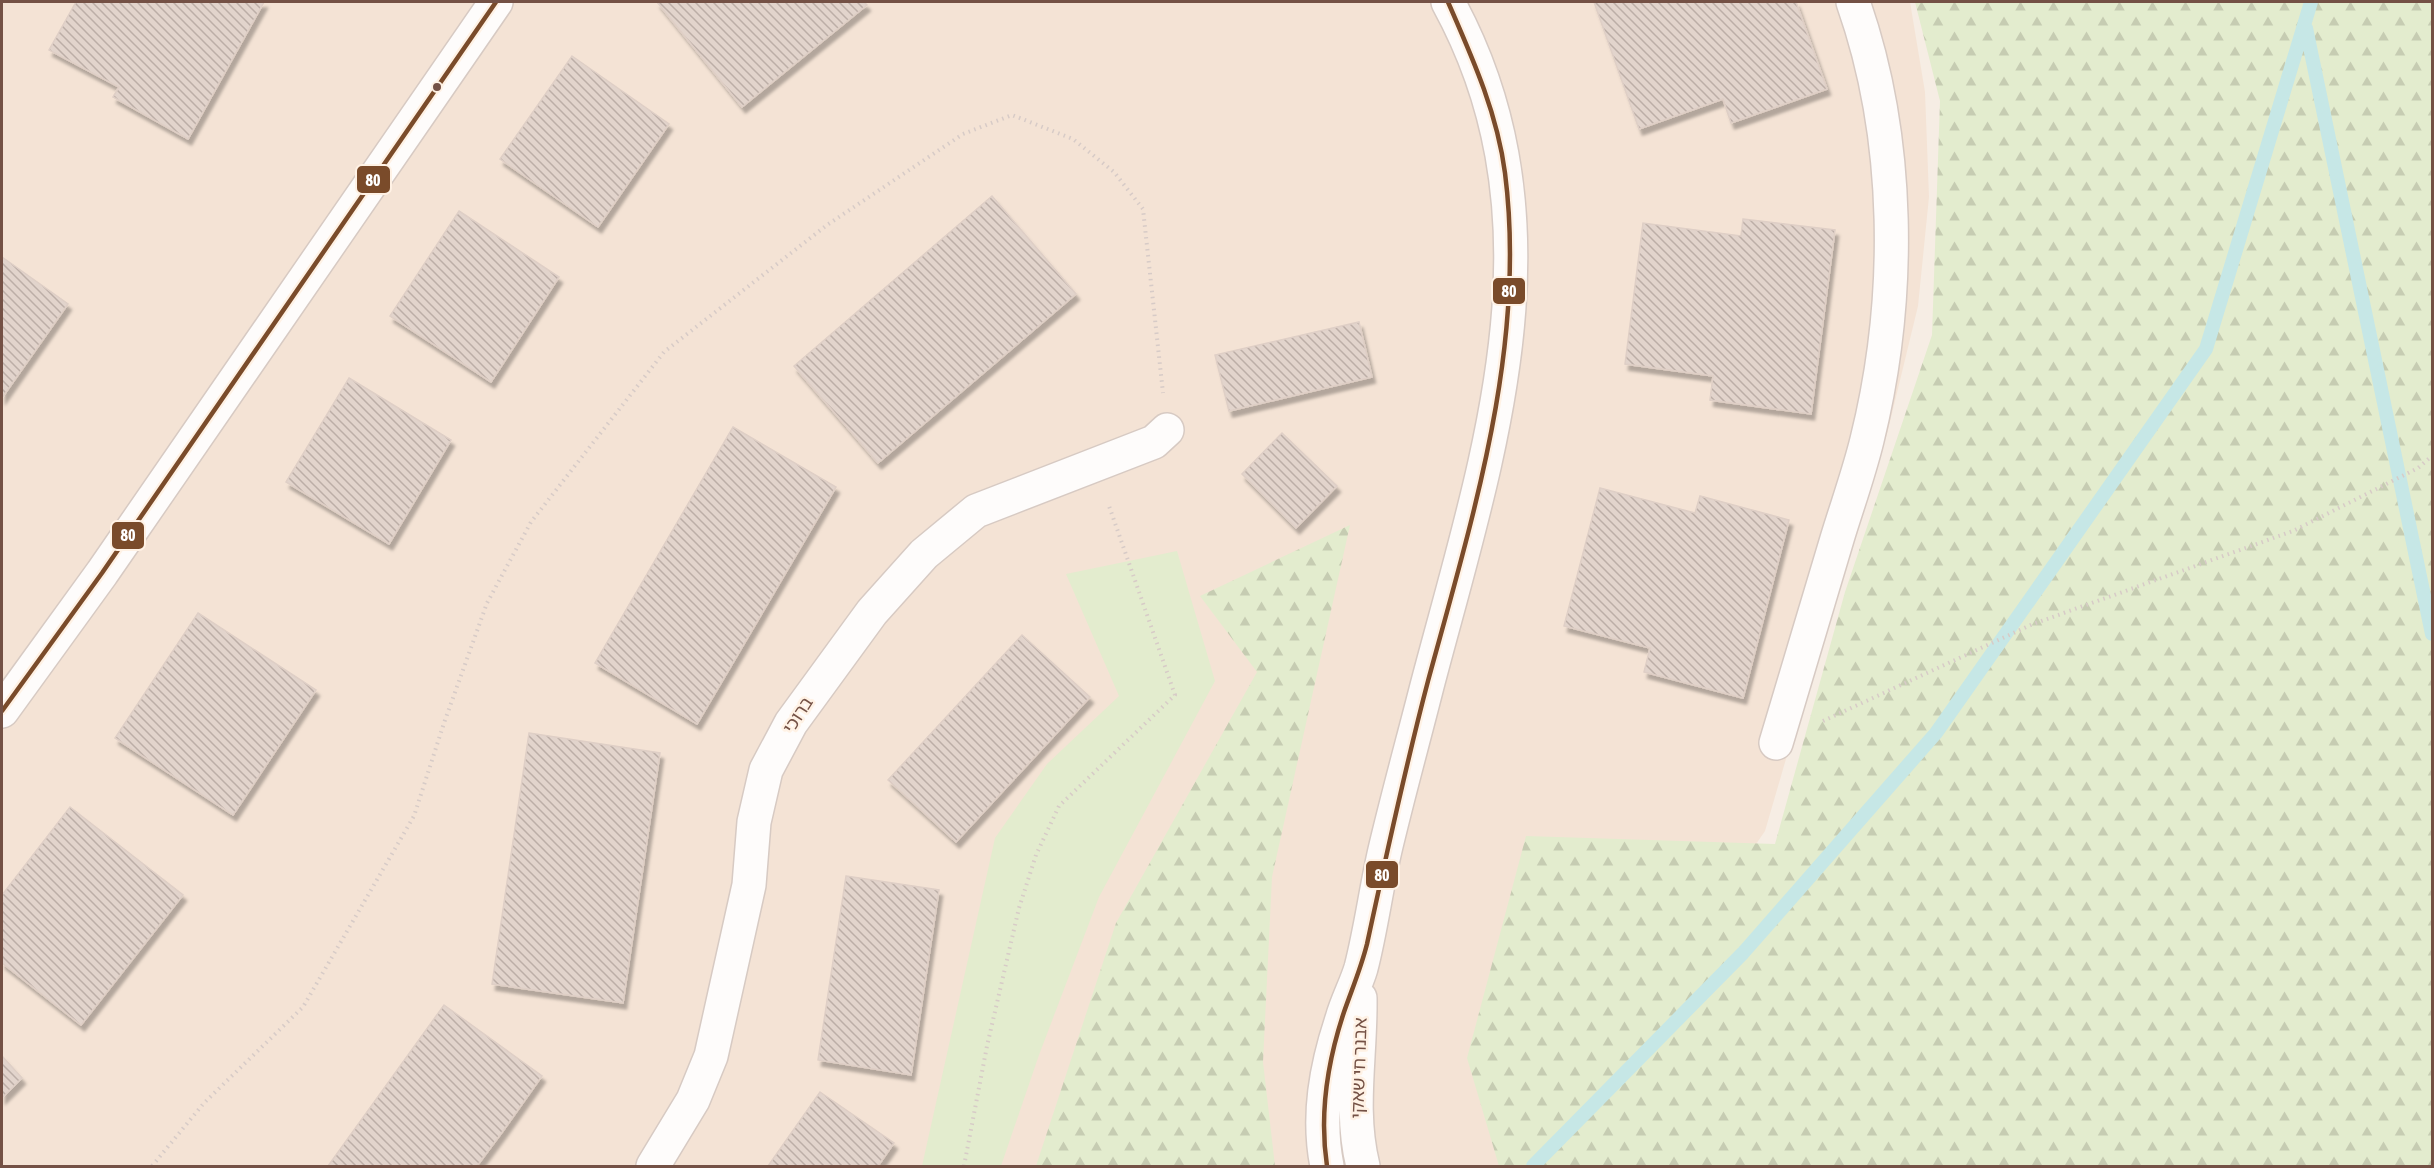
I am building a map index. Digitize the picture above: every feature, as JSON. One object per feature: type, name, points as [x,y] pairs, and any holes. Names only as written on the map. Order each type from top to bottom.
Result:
[{"type":"street","points":[[2,711],[102,573],[496,2]]},
{"type":"street","name":"אבנר חי שאקי","points":[[1327,1167],[1322,1135],[1322,1100],[1342,1019],[1360,970],[1385,850],[1481,479],[1498,399],[1510,317],[1513,244],[1496,122],[1467,36],[1448,2]]},
{"type":"street","points":[[1776,743],[1868,439],[1882,358],[1889,292],[1889,190],[1877,90],[1865,35],[1853,2]]},
{"type":"street","name":"ברוכי","points":[[653,1167],[693,1100],[711,1056],[749,885],[754,822],[766,770],[791,723],[872,612],[924,554],[976,511],[1154,442],[1167,430]]},
{"type":"street","name":"אבנר חי שאקי","points":[[1360,970],[1360,1017],[1355,1088],[1356,1122],[1363,1167]]},
{"type":"path","points":[[152,1167],[204,1103],[303,1007],[414,816],[487,603],[531,522],[664,352],[827,225],[963,134],[1012,115],[1073,139],[1114,172],[1143,208],[1167,430]]},
{"type":"path","points":[[1776,743],[2034,624],[2293,531],[2418,468],[2433,456]]},
{"type":"path","points":[[964,1167],[987,1046],[1018,908],[1036,855],[1059,806],[1175,694],[1095,465]]},
{"type":"shaded area","points":[[2,2],[1910,2],[1925,92],[1929,197],[1918,306],[1887,434],[1802,704],[1765,831],[1608,1060],[1652,1166],[2,1166]]},
{"type":"green space","points":[[1915,2],[2432,2],[2432,1166],[1499,1166],[1467,1058],[1526,836],[1775,844],[1845,592],[1932,335],[1940,101]]},
{"type":"green space","points":[[1350,525],[1272,877],[1263,1062],[1275,1166],[1036,1166],[1116,923],[1257,672],[1200,596]]},
{"type":"green space","points":[[1177,551],[1215,681],[1099,897],[1039,1055],[1001,1166],[922,1166],[995,838],[1047,764],[1119,696],[1066,574]]},
{"type":"building","points":[[76,2],[264,2],[188,139],[113,97],[119,87],[49,50]]},
{"type":"building","points":[[657,2],[864,2],[867,5],[742,107]]},
{"type":"building","points":[[1594,2],[1796,2],[1827,89],[1731,123],[1723,99],[1639,129]]},
{"type":"building","points":[[572,56],[669,124],[598,227],[500,159]]},
{"type":"building","points":[[992,196],[1076,294],[878,463],[794,366]]},
{"type":"building","points":[[459,211],[559,277],[491,382],[390,316]]},
{"type":"building","points":[[1743,219],[1835,230],[1811,414],[1710,400],[1713,376],[1625,364],[1643,223],[1741,236]]},
{"type":"building","points":[[2,257],[68,304],[2,398]]},
{"type":"building","points":[[1359,322],[1372,377],[1229,411],[1215,355]]},
{"type":"building","points":[[349,378],[451,440],[389,544],[286,482]]},
{"type":"building","points":[[733,427],[836,487],[697,724],[595,663]]},
{"type":"building","points":[[1282,433],[1337,486],[1296,528],[1242,474]]},
{"type":"building","points":[[1600,488],[1695,513],[1700,496],[1789,520],[1743,698],[1644,672],[1650,648],[1564,626]]},
{"type":"building","points":[[198,613],[316,690],[233,815],[115,738]]},
{"type":"building","points":[[1022,635],[1090,697],[956,842],[888,780]]},
{"type":"building","points":[[529,733],[660,753],[623,1003],[492,984]]},
{"type":"building","points":[[70,807],[183,895],[81,1025],[2,963],[2,895]]},
{"type":"building","points":[[846,876],[939,890],[911,1075],[818,1060]]},
{"type":"building","points":[[444,1005],[542,1076],[503,1131],[477,1166],[328,1166]]},
{"type":"building","points":[[2,1056],[22,1078],[2,1098]]},
{"type":"building","points":[[820,1092],[894,1143],[878,1166],[768,1166]]},
{"type":"waterway","points":[[1533,1166],[1743,953],[1936,733],[2206,349],[2311,2]]},
{"type":"waterway","points":[[2306,28],[2432,634]]},
{"type":"transit line","name":"80","points":[[2,711],[102,573],[496,2]]},
{"type":"transit line","name":"80","points":[[1327,1166],[1324,1107],[1333,1050],[1367,944],[1411,746],[1478,493],[1492,430],[1509,302],[1510,237],[1501,150],[1490,107],[1448,2]]}]
